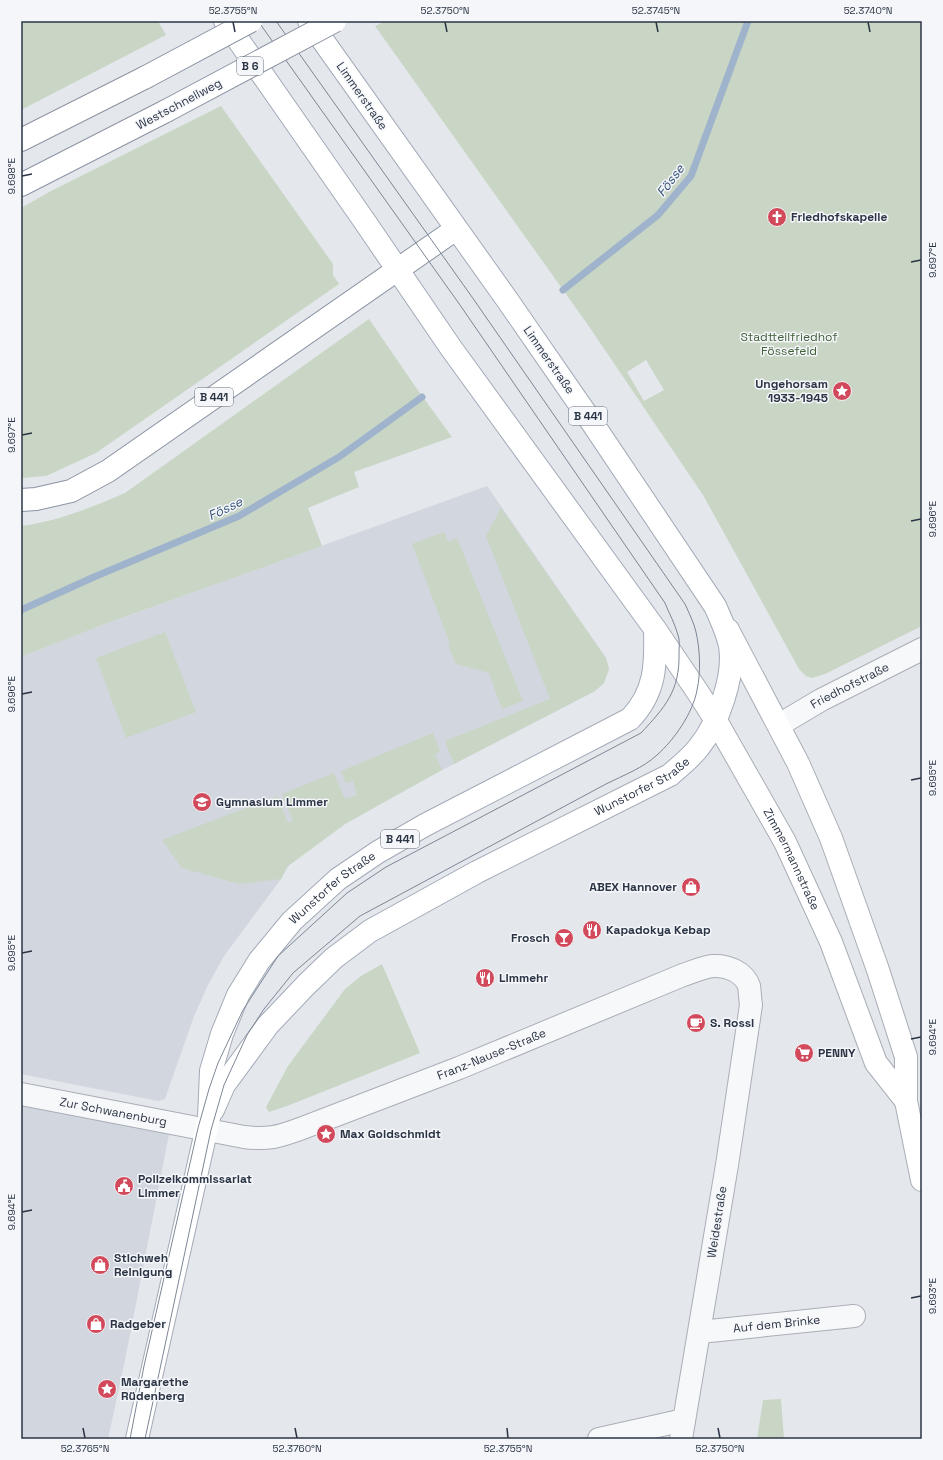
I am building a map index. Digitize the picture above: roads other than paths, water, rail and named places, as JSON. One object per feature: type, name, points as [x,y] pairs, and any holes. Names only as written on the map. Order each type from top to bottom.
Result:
[{"type":"main road","points":[[225,21],[359,212],[447,342],[654,629]]},
{"type":"main road","points":[[21,140],[146,77],[251,21]]},
{"type":"main road","name":"Limmerstraße","points":[[309,21],[587,414],[715,606],[725,626],[730,647],[730,669],[726,690],[715,720]]},
{"type":"main road","name":"Westschnellweg","points":[[21,185],[166,111],[335,21]]},
{"type":"main road","name":"B 441","points":[[21,500],[36,499],[71,491],[108,471],[456,229]]},
{"type":"main road","name":"Zimmermannstraße","points":[[715,606],[779,725],[798,763],[831,838],[878,970],[906,1057],[906,1101],[922,1180]]},
{"type":"main road","name":"Zimmermannstraße","points":[[654,629],[694,685],[785,842],[831,942],[876,1063],[906,1101]]},
{"type":"main road","name":"Wunstorfer Straße","points":[[137,1439],[207,1124],[211,1071],[222,1034],[232,1008],[238,995],[259,961],[292,921],[338,879],[378,852],[425,825],[630,719],[641,706],[653,681],[655,651],[654,629]]},
{"type":"main road","name":"Wunstorfer Straße","points":[[207,1124],[224,1085],[268,1025],[334,958],[370,931],[477,872],[670,775],[701,746],[715,720]]},
{"type":"street","name":"Friedhofstraße","points":[[779,725],[821,700],[922,649]]},
{"type":"street","name":"Franz-Nause-Straße","points":[[207,1124],[256,1138],[273,1138],[459,1068],[683,975],[713,966],[733,970],[742,976],[749,986],[750,1005]]},
{"type":"street","name":"Weidestraße","points":[[683,1430],[727,1165],[750,1005]]},
{"type":"street","name":"Zur Schwanenburg","points":[[21,1094],[207,1124]]},
{"type":"street","name":"Auf dem Brinke","points":[[700,1332],[854,1316]]},
{"type":"street","points":[[599,1439],[683,1430]]},
{"type":"waterway","name":"Fösse","points":[[563,290],[658,215],[691,176],[748,21]]},
{"type":"waterway","name":"Fösse","points":[[21,610],[94,577],[239,516],[339,457],[422,397]]},
{"type":"tram line","points":[[130,1439],[144,1366],[198,1128],[209,1089],[218,1063],[243,1010],[278,956],[347,893],[386,867],[641,733],[657,715],[669,698],[674,688],[679,666],[679,637],[665,603],[460,305],[258,21]]},
{"type":"tram line","points":[[145,1439],[211,1130],[224,1085],[247,1035],[264,1009],[293,973],[360,916],[652,760],[670,742],[682,726],[695,699],[699,676],[700,661],[697,639],[694,625],[685,604],[472,297],[276,21]]},
{"type":"place","name":"Friedhofskapelle","points":[[777,217]]},
{"type":"place","name":"Ungehorsam 1933-1945","points":[[842,391]]},
{"type":"place","name":"Gymnasium Limmer","points":[[202,802]]},
{"type":"place","name":"ABEX Hannover","points":[[691,887]]},
{"type":"place","name":"Kapadokya Kebap","points":[[592,930]]},
{"type":"place","name":"Frosch","points":[[564,938]]},
{"type":"place","name":"Limmehr","points":[[485,978]]},
{"type":"place","name":"S. Rossi","points":[[696,1023]]},
{"type":"place","name":"PENNY","points":[[804,1053]]},
{"type":"place","name":"Max Goldschmidt","points":[[326,1134]]},
{"type":"place","name":"Polizeikommissariat Limmer","points":[[124,1186]]},
{"type":"place","name":"Stichweh Reinigung","points":[[100,1265]]},
{"type":"place","name":"Radgeber","points":[[96,1324]]},
{"type":"place","name":"Margarethe Rüdenberg","points":[[107,1389]]},
{"type":"park label","name":"Stadtteilfriedhof Fössefeld","points":[[789,344]]}]
